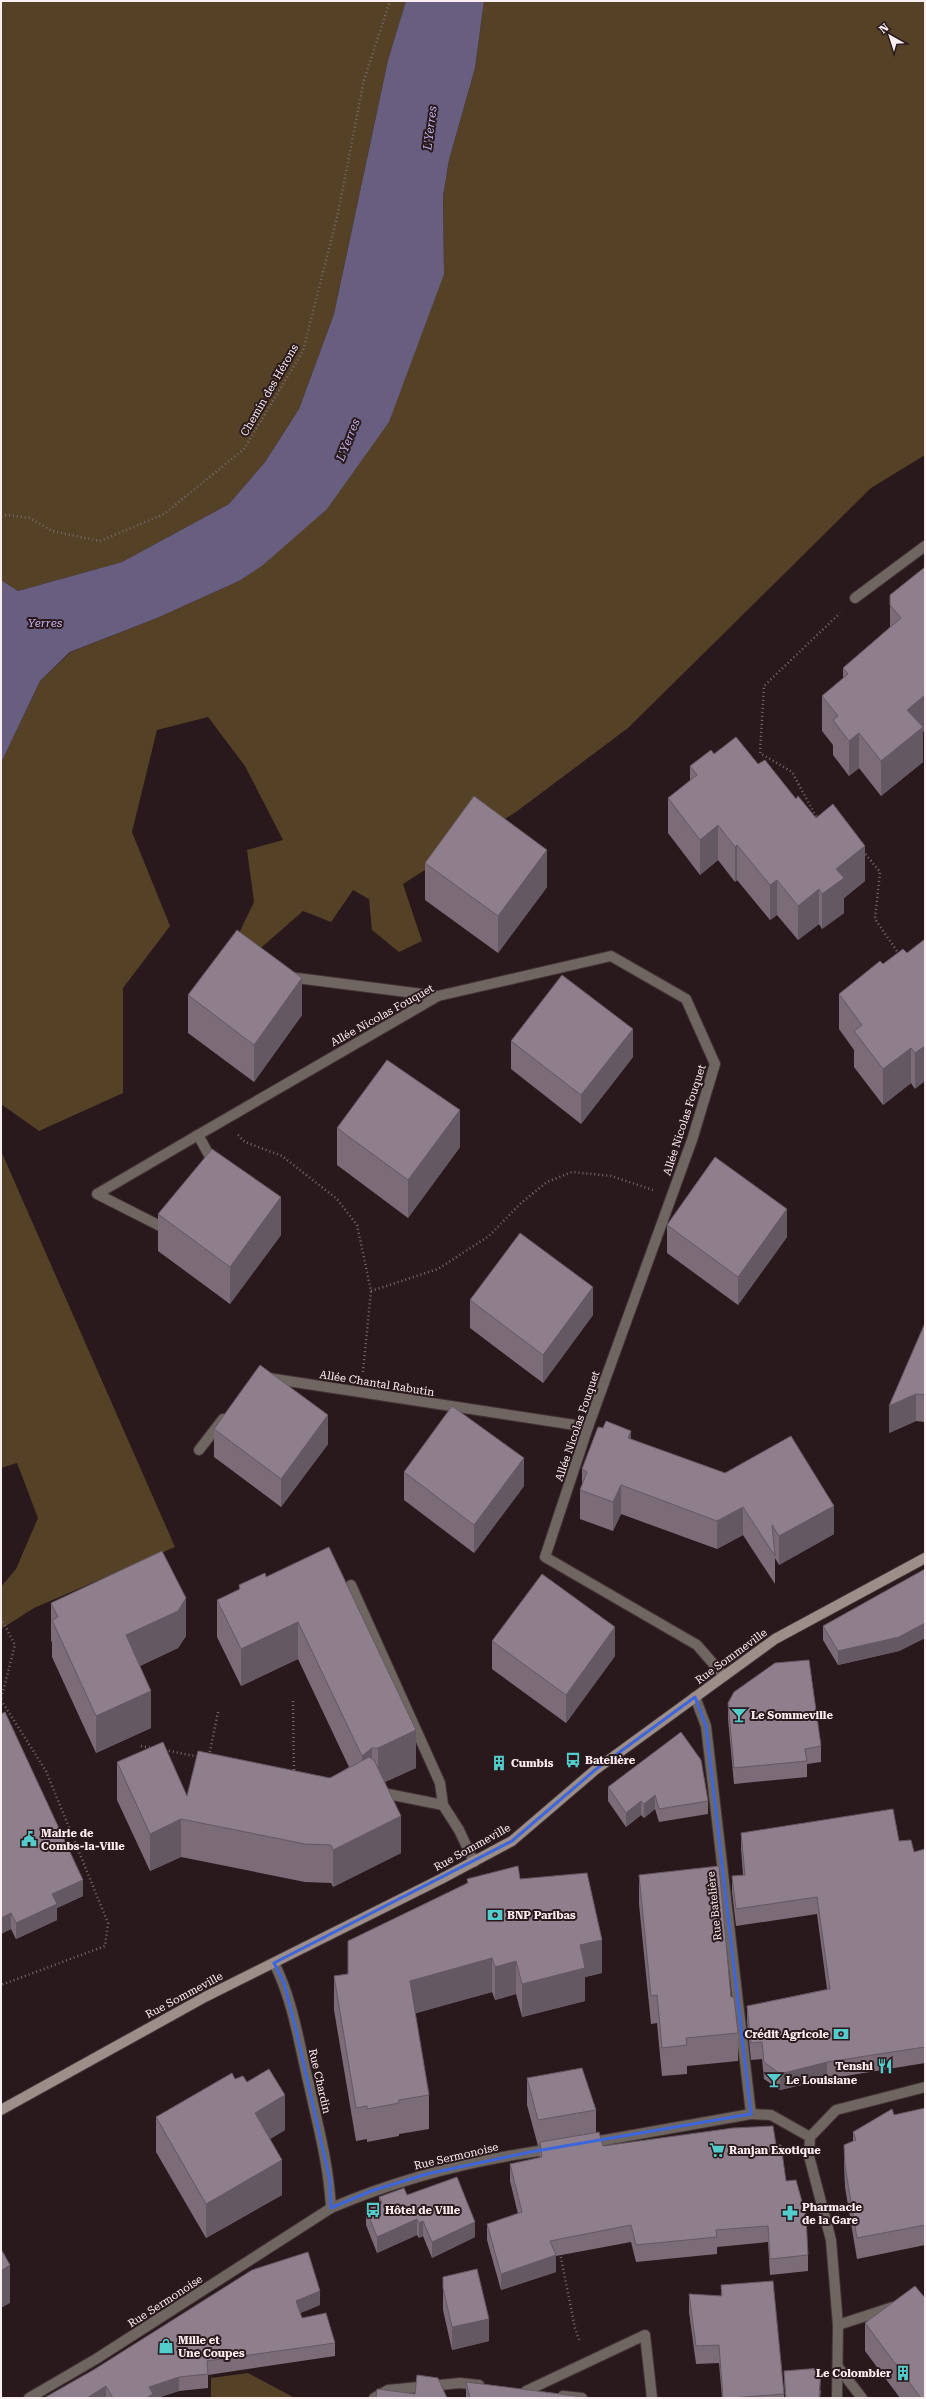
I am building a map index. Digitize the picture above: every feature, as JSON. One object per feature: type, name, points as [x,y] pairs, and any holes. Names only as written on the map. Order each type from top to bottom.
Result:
[{"type":"main road","name":"Rue Sommeville","points":[[1,2110],[198,2001],[474,1862],[512,1841],[596,1770],[775,1639],[925,1558]]},
{"type":"street","points":[[855,598],[925,546]]},
{"type":"street","name":"Allée Nicolas Fouquet","points":[[177,1218],[166,1229],[97,1194],[438,996],[611,956],[686,999],[715,1064],[692,1140],[588,1427],[544,1557],[697,1645],[724,1676]]},
{"type":"street","points":[[280,976],[438,996]]},
{"type":"street","points":[[198,1135],[217,1170],[212,1176]]},
{"type":"street","name":"Allée Chantal Rabutin","points":[[255,1376],[588,1427]]},
{"type":"street","points":[[199,1450],[227,1413]]},
{"type":"street","points":[[351,1585],[440,1783],[443,1805],[459,1830],[474,1862]]},
{"type":"street","name":"Rue Batelière","points":[[695,1697],[706,1726],[751,2114]]},
{"type":"street","points":[[374,1791],[443,1805]]},
{"type":"street","name":"Rue Chardin","points":[[274,1963],[284,1983],[296,2030],[330,2181],[331,2208]]},
{"type":"street","points":[[837,2398],[838,2325],[831,2240],[809,2156],[810,2137],[836,2110],[925,2088]]},
{"type":"street","name":"Rue Sermonoise","points":[[29,2398],[96,2359],[331,2208],[371,2191],[427,2174],[530,2152],[751,2114],[771,2115],[810,2137]]},
{"type":"street","points":[[838,2325],[902,2304]]},
{"type":"street","points":[[582,2398],[523,2391],[645,2335],[652,2398]]},
{"type":"street","points":[[838,2367],[862,2398]]},
{"type":"street","points":[[374,2398],[388,2390],[460,2383],[489,2387]]},
{"type":"path","name":"Chemin des Hérons","points":[[1,516],[8,515],[30,518],[52,531],[100,541],[164,514],[244,449],[302,351],[338,213],[364,80],[390,1]]},
{"type":"path","points":[[820,823],[792,772],[760,753],[764,686],[855,598]]},
{"type":"path","points":[[861,848],[880,872],[875,919],[901,955],[907,954]]},
{"type":"path","points":[[223,1120],[245,1142],[282,1156],[337,1199],[357,1225],[371,1291],[362,1393]]},
{"type":"path","points":[[371,1291],[438,1269],[489,1236],[521,1203],[547,1182],[572,1172],[611,1176],[672,1196]]},
{"type":"path","points":[[1,1618],[15,1645],[1,1700],[46,1771],[108,1923],[104,1946],[1,1985]]},
{"type":"path","points":[[286,1774],[294,1776],[293,1701]]},
{"type":"path","points":[[216,1760],[208,1759],[218,1712]]},
{"type":"path","points":[[141,1746],[156,1749]]},
{"type":"path","points":[[163,1750],[200,1757]]},
{"type":"path","points":[[559,2247],[575,2328],[589,2362]]},
{"type":"highlighted area","points":[[695,1697],[706,1726],[751,2114],[530,2152],[427,2174],[371,2191],[331,2208],[330,2181],[296,2030],[284,1983],[274,1963],[512,1841],[595,1770]]},
{"type":"shaded area","points":[[1,1],[406,1],[388,60],[334,314],[299,409],[265,462],[229,504],[122,562],[18,591],[1,580]]},
{"type":"shaded area","points":[[484,1],[925,1],[925,455],[871,488],[628,728],[516,812],[403,884],[422,941],[399,952],[372,930],[369,899],[353,890],[331,922],[303,911],[253,955],[232,948],[254,902],[247,850],[283,840],[245,766],[208,717],[157,730],[132,832],[170,926],[123,988],[123,1093],[39,1131],[1,1104],[1,763],[40,681],[71,652],[157,618],[239,581],[269,560],[444,274],[443,196],[449,160],[475,68]]},
{"type":"shaded area","points":[[1,1151],[175,1547],[34,1608],[1,1629],[1,1587],[16,1569],[38,1518],[17,1463],[1,1468]]},
{"type":"shaded area","points":[[248,2373],[295,2398],[211,2398],[211,2378]]},
{"type":"water","points":[[406,1],[484,1],[475,68],[449,160],[443,196],[444,274],[389,422],[327,509],[263,565],[239,581],[157,618],[70,652],[40,681],[1,763],[1,580],[18,591],[122,562],[229,504],[265,462],[299,409],[334,314],[388,60]]},
{"type":"building","points":[[925,567],[925,695],[907,710],[923,727],[881,761],[859,733],[849,741],[833,720],[838,716],[822,696],[848,674],[843,668],[901,618],[890,605],[890,595]]},
{"type":"building","points":[[736,737],[758,764],[765,760],[796,799],[798,796],[816,818],[833,804],[865,846],[836,869],[844,878],[822,894],[819,889],[798,906],[777,880],[770,885],[737,845],[735,847],[718,825],[700,840],[668,798],[697,775],[690,766],[711,750],[714,754]]},
{"type":"building","points":[[474,796],[547,850],[498,916],[425,863]]},
{"type":"building","points":[[237,930],[302,978],[254,1045],[188,995]]},
{"type":"building","points":[[925,939],[925,1046],[915,1053],[911,1048],[883,1069],[854,1031],[862,1025],[839,994],[880,961],[883,964],[903,949],[907,953]]},
{"type":"building","points":[[562,975],[633,1029],[581,1095],[511,1041]]},
{"type":"building","points":[[387,1060],[460,1110],[408,1180],[337,1128]]},
{"type":"building","points":[[212,1149],[281,1197],[230,1267],[158,1214]]},
{"type":"building","points":[[715,1157],[787,1209],[738,1277],[667,1225]]},
{"type":"building","points":[[520,1233],[593,1287],[543,1355],[470,1300]]},
{"type":"building","points":[[925,1323],[925,1395],[916,1394],[889,1406]]},
{"type":"building","points":[[260,1365],[328,1415],[281,1479],[214,1429]]},
{"type":"building","points":[[452,1406],[524,1458],[474,1525],[404,1472]]},
{"type":"building","points":[[606,1421],[631,1431],[628,1438],[725,1473],[791,1436],[834,1506],[779,1536],[772,1525],[775,1556],[743,1507],[717,1521],[621,1485],[613,1502],[580,1490],[587,1472],[582,1469],[598,1427],[603,1428]]},
{"type":"building","points":[[329,1547],[416,1730],[378,1748],[372,1748],[362,1756],[298,1622],[241,1649],[217,1600],[240,1589],[239,1585],[265,1573],[266,1577]]},
{"type":"building","points":[[162,1551],[186,1598],[178,1611],[126,1635],[151,1691],[96,1716],[52,1620],[58,1617],[51,1603]]},
{"type":"building","points":[[925,1569],[925,1623],[899,1637],[838,1651],[823,1626]]},
{"type":"building","points":[[542,1574],[615,1627],[566,1695],[492,1641]]},
{"type":"building","points":[[809,1660],[821,1746],[805,1749],[807,1761],[734,1768],[728,1703],[734,1692],[775,1663]]},
{"type":"building","name":"Mairie de Combs-la-Ville","points":[[5,1712],[83,1880],[52,1894],[57,1904],[16,1923],[11,1913],[1,1918],[1,1714]]},
{"type":"building","points":[[681,1732],[701,1760],[708,1801],[659,1809],[655,1795],[644,1804],[641,1801],[626,1813],[608,1787]]},
{"type":"building","points":[[163,1742],[187,1796],[198,1751],[330,1778],[369,1757],[374,1760],[401,1816],[333,1850],[331,1845],[305,1844],[181,1819],[150,1834],[117,1762]]},
{"type":"building","points":[[893,1809],[899,1841],[911,1840],[914,1852],[925,1849],[925,2047],[827,2062],[780,2074],[764,2062],[762,2042],[751,2043],[747,2006],[830,1989],[817,1897],[736,1909],[732,1876],[745,1875],[741,1833]]},
{"type":"building","points":[[518,1866],[520,1879],[587,1873],[602,1940],[580,1945],[585,1968],[522,1984],[516,1961],[495,1967],[492,1958],[410,1981],[429,2095],[399,2100],[399,2103],[367,2109],[367,2106],[356,2108],[334,1976],[348,1974],[348,1941],[468,1883],[467,1879]]},
{"type":"building","points":[[719,1866],[731,1997],[734,1997],[738,2033],[686,2038],[687,2045],[662,2048],[657,1995],[651,1996],[639,1875]]},
{"type":"building","points":[[582,2068],[596,2110],[538,2120],[527,2078]]},
{"type":"building","points":[[269,2069],[285,2095],[255,2113],[282,2160],[206,2204],[156,2117],[232,2073],[235,2079],[243,2076],[247,2082]]},
{"type":"building","points":[[925,2108],[925,2225],[857,2238],[845,2166],[844,2145],[856,2140],[853,2132],[892,2109],[894,2115]]},
{"type":"building","points":[[773,2126],[776,2145],[781,2145],[786,2181],[796,2180],[806,2216],[808,2255],[770,2259],[768,2226],[716,2230],[717,2237],[636,2245],[631,2225],[550,2241],[556,2255],[501,2274],[487,2224],[522,2212],[510,2164],[542,2157],[540,2142],[599,2132],[603,2146],[733,2128]]},
{"type":"building","points":[[457,2177],[475,2222],[432,2242],[423,2221],[419,2223],[417,2219],[377,2237],[366,2209],[382,2203],[379,2197],[404,2188],[407,2195]]},
{"type":"building","points":[[1,2249],[10,2265],[1,2271]]},
{"type":"building","points":[[308,2252],[320,2291],[296,2301],[302,2318],[326,2313],[335,2343],[207,2361],[208,2374],[179,2377],[149,2387],[153,2394],[146,2398],[113,2398],[106,2386],[87,2398],[44,2398],[95,2369],[252,2270]]},
{"type":"building","points":[[477,2269],[489,2319],[452,2327],[443,2288],[443,2277]]},
{"type":"building","points":[[773,2281],[784,2394],[723,2398],[719,2345],[696,2346],[689,2294],[722,2296],[721,2285]]},
{"type":"building","points":[[915,2286],[925,2298],[925,2398],[921,2398],[865,2323]]},
{"type":"building","points":[[821,2368],[819,2398],[786,2398],[784,2371]]},
{"type":"building","points":[[417,2375],[438,2378],[447,2398],[376,2398],[377,2389],[415,2394]]},
{"type":"building","points":[[466,2382],[576,2396],[576,2398],[470,2398]]},
{"type":"place","name":"Le Sommeville","points":[[739,1715]]},
{"type":"place","name":"Batelière","points":[[573,1760]]},
{"type":"place","name":"Cumbis","points":[[499,1763]]},
{"type":"place","name":"Mairie de Combs-la-Ville","points":[[29,1839]]},
{"type":"place","name":"BNP Paribas","points":[[495,1915]]},
{"type":"place","name":"Crédit Agricole","points":[[841,2034]]},
{"type":"place","name":"Tenshi","points":[[885,2066]]},
{"type":"place","name":"Le Louisiane","points":[[774,2080]]},
{"type":"place","name":"Ranjan Exotique","points":[[717,2150]]},
{"type":"place","name":"Hôtel de Ville","points":[[373,2210]]},
{"type":"place","name":"Pharmacie de la Gare","points":[[790,2213]]},
{"type":"place","name":"Mille et Une Coupes","points":[[166,2346]]},
{"type":"place","name":"Le Colombier","points":[[903,2373]]},
{"type":"water label","name":"L'Yerres","points":[[430,128]]},
{"type":"water label","name":"L'Yerres","points":[[348,440]]},
{"type":"water label","name":"Yerres","points":[[45,623]]}]
